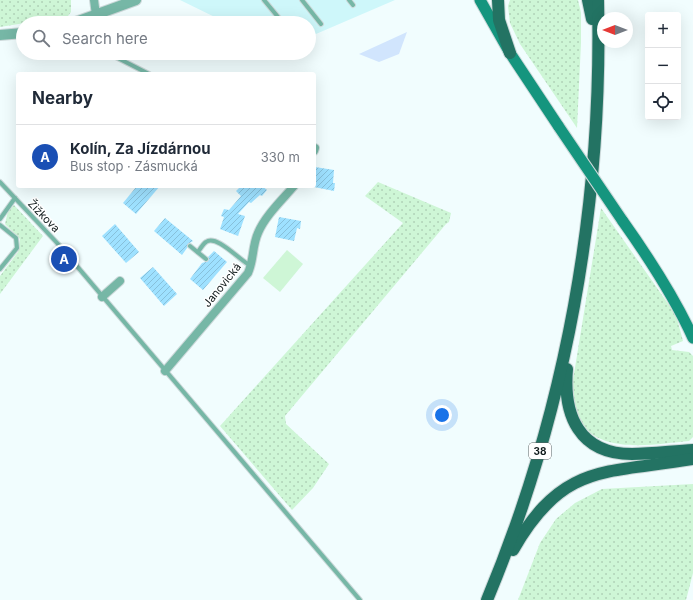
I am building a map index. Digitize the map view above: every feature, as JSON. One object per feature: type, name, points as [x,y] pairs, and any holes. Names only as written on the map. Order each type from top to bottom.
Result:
[{"type":"main road","points":[[480,0],[510,53],[668,289],[693,338]]},
{"type":"main road","points":[[498,0],[499,20],[510,53]]},
{"type":"main road","name":"38","points":[[588,0],[598,56]]},
{"type":"main road","name":"38","points":[[598,0],[597,115],[591,187],[572,316],[566,379],[566,400],[571,416],[581,434],[593,444],[612,452],[693,459]]},
{"type":"main road","name":"38","points":[[487,600],[524,502],[545,432],[572,316]]},
{"type":"main road","points":[[673,457],[693,445]]},
{"type":"main road","name":"38","points":[[494,582],[525,528],[544,505],[557,494],[577,481],[604,471],[673,457],[693,450]]},
{"type":"main road","points":[[673,457],[693,464]]},
{"type":"street","points":[[94,0],[96,15],[136,0]]},
{"type":"street","points":[[0,35],[16,34]]},
{"type":"street","name":"Janovická","points":[[165,371],[248,273],[251,266],[257,234],[263,223],[292,188]]},
{"type":"street","points":[[102,297],[120,281]]},
{"type":"lane","points":[[264,0],[277,16]]},
{"type":"lane","points":[[302,0],[315,16]]},
{"type":"lane","points":[[349,0],[354,5]]},
{"type":"lane","points":[[316,18],[321,24]]},
{"type":"lane","points":[[122,60],[145,72]]},
{"type":"lane","name":"Žižkova","points":[[0,182],[59,245],[360,600]]},
{"type":"lane","points":[[0,219],[15,198]]},
{"type":"lane","points":[[0,225],[16,238],[17,248],[0,269]]},
{"type":"lane","points":[[198,252],[206,242],[213,240],[219,242],[242,262],[251,266]]},
{"type":"lane","points":[[190,246],[206,259]]},
{"type":"shaded area","points":[[180,0],[395,0],[316,34],[316,16],[213,16]]},
{"type":"shaded area","points":[[407,32],[399,54],[379,62],[359,54]]},
{"type":"green space","points":[[0,0],[71,0],[71,12],[68,16],[16,16],[16,24],[0,27]]},
{"type":"green space","points":[[510,0],[578,0],[581,13],[581,43],[577,128],[520,44],[510,23],[508,6]]},
{"type":"green space","points":[[378,182],[451,213],[449,222],[285,416],[286,424],[329,464],[313,488],[292,510],[220,426],[403,223],[365,196]]},
{"type":"green space","points":[[14,205],[43,236],[0,294],[0,276],[18,252],[20,239],[5,224],[8,211]]},
{"type":"green space","points":[[601,208],[676,315],[683,341],[671,346],[672,350],[689,352],[693,356],[693,437],[689,441],[643,445],[626,445],[610,442],[596,437],[585,428],[576,414],[573,402],[573,380]]},
{"type":"green space","points":[[287,250],[303,264],[280,292],[263,278]]},
{"type":"green space","points":[[693,484],[693,573],[686,600],[518,600],[540,543],[556,519],[575,503],[602,489]]},
{"type":"building","points":[[316,167],[334,170],[334,191],[316,187]]},
{"type":"building","points":[[135,188],[158,188],[136,214],[123,203]]},
{"type":"building","points":[[239,188],[264,188],[267,190],[262,196],[260,195],[251,203],[249,202],[238,214],[245,216],[238,236],[220,229],[224,217],[221,216],[224,209],[229,210],[241,196],[236,191]]},
{"type":"building","points":[[279,217],[301,221],[300,229],[297,228],[294,241],[275,237]]},
{"type":"building","points":[[165,218],[193,241],[188,244],[182,255],[154,231]]},
{"type":"building","points":[[115,224],[139,252],[126,263],[102,236]]},
{"type":"building","points":[[214,251],[227,262],[203,290],[190,279],[202,263],[208,261],[208,257]]},
{"type":"building","points":[[153,267],[177,294],[164,306],[140,278]]},
{"type":"place","name":"Kolín, Za Jízdárnou","points":[[64,259]]}]
